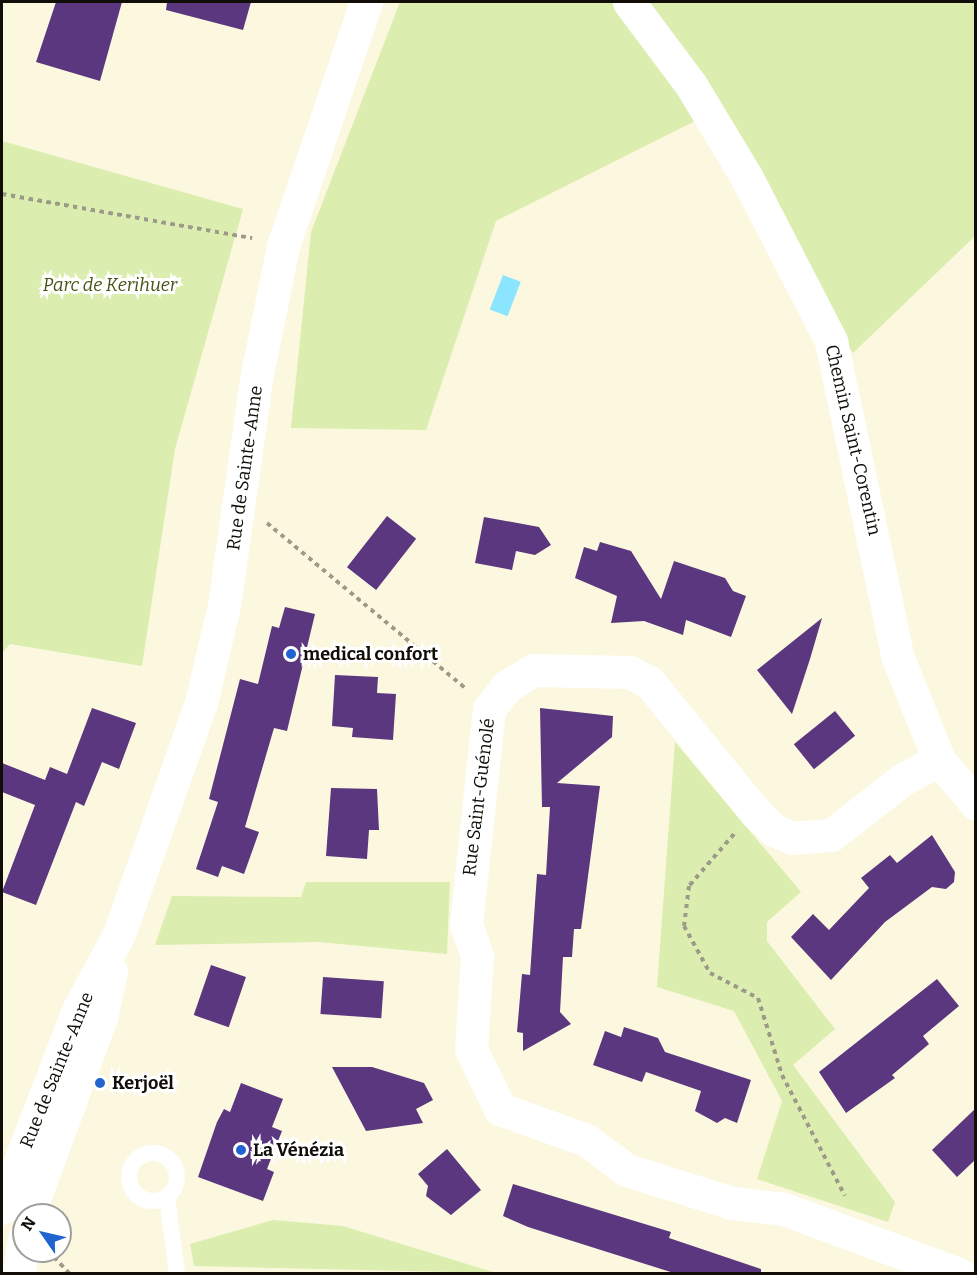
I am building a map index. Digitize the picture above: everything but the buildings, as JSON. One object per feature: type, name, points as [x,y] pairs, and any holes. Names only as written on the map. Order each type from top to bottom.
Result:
[{"type":"street","name":"Rue de Sainte-Anne","points":[[32,1203],[101,1018],[119,934],[182,761],[213,655],[283,246],[366,2]]},
{"type":"street","name":"Chemin Saint-Corentin","points":[[629,2],[691,86],[746,176],[831,341],[898,658],[939,760],[975,804]]},
{"type":"street","name":"Rue Saint-Guénolé","points":[[939,760],[903,779],[831,835],[792,838],[774,830],[756,813],[649,682],[630,672],[533,670],[507,686],[489,709],[485,778],[474,813],[466,925],[477,956],[471,1049],[500,1109],[586,1140],[627,1170],[732,1203],[784,1209],[868,1237],[907,1264],[946,1271]]},
{"type":"street","name":"Rue de Sainte-Anne","points":[[2,1208],[78,1010],[119,934]]},
{"type":"lane","points":[[167,1197],[177,1274]]},
{"type":"path","points":[[2,194],[218,230],[283,246]]},
{"type":"path","points":[[264,521],[442,669]]},
{"type":"path","points":[[756,813],[689,886],[684,926],[710,973],[758,998],[782,1075],[868,1237]]},
{"type":"green space","points":[[400,2],[975,2],[975,236],[853,353],[695,121],[496,221],[426,430],[291,428],[311,232]]},
{"type":"green space","name":"Parc de Kerihuer","points":[[2,141],[243,209],[175,449],[142,666],[10,644],[2,653]]},
{"type":"green space","points":[[675,742],[801,892],[767,922],[767,941],[835,1029],[793,1065],[895,1202],[888,1222],[757,1179],[782,1101],[734,1011],[657,987]]},
{"type":"green space","points":[[306,882],[450,882],[447,954],[318,942],[155,945],[172,896],[301,897]]},
{"type":"green space","points":[[273,1220],[343,1226],[496,1273],[194,1266],[190,1244]]},
{"type":"water","points":[[503,275],[521,282],[507,316],[490,310]]},
{"type":"place","name":"medical confort","points":[[291,654]]},
{"type":"place","name":"Kerjoël","points":[[100,1083]]},
{"type":"place","name":"La Vénézia","points":[[241,1150]]}]
